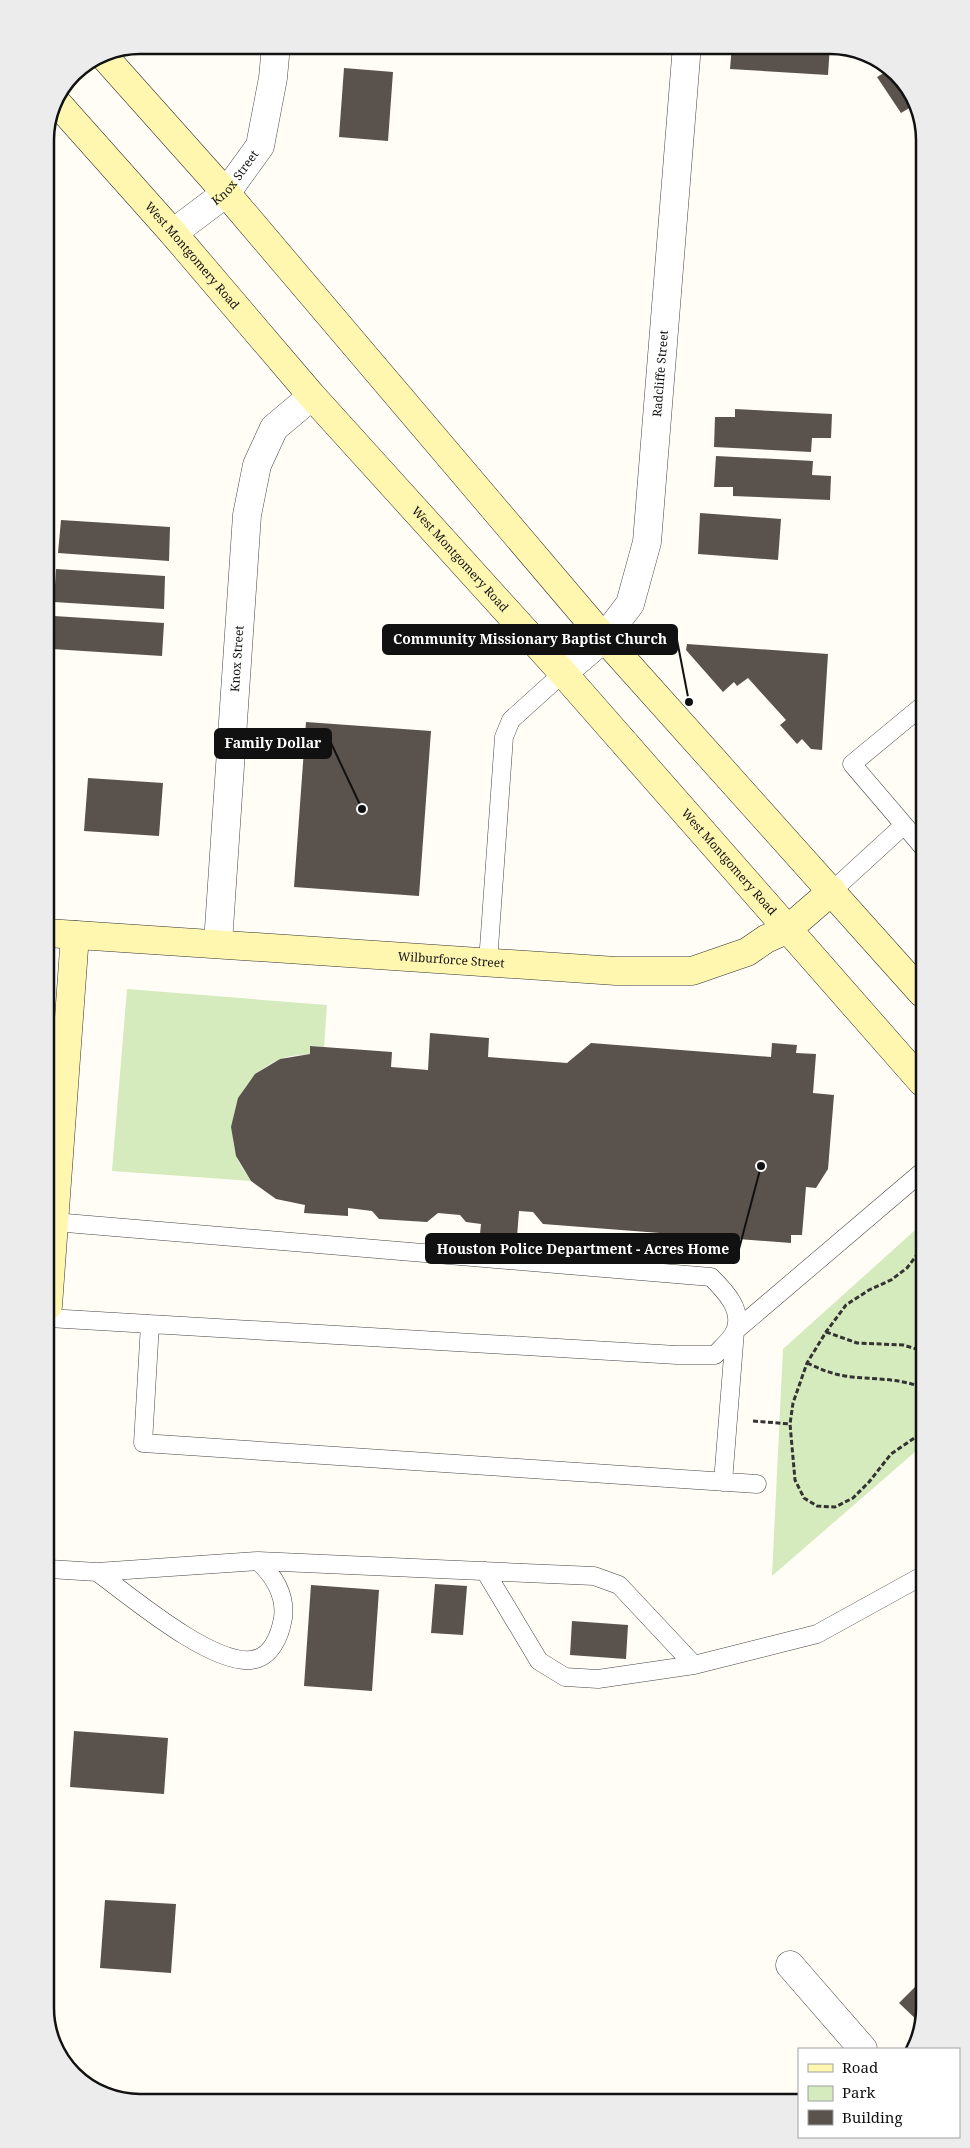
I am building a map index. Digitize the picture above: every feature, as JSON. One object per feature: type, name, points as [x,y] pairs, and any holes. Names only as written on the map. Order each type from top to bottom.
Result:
[{"type":"main road","points":[[107,60],[226,193],[604,638],[916,986]]},
{"type":"main road","name":"West Montgomery Road","points":[[61,107],[173,233],[312,396],[563,673],[916,1075]]},
{"type":"main road","name":"Wilburforce Street","points":[[54,934],[616,971],[692,971],[747,952],[766,939],[788,929],[832,892]]},
{"type":"main road","points":[[54,1222],[75,935]]},
{"type":"street","name":"Knox Street","points":[[173,233],[226,193],[260,146],[273,78],[275,54]]},
{"type":"street","name":"Radcliffe Street","points":[[563,673],[604,638],[630,604],[647,542],[686,54]]},
{"type":"street","name":"Knox Street","points":[[218,943],[247,516],[257,465],[274,428],[312,396]]},
{"type":"street","points":[[790,1965],[862,2048]]},
{"type":"lane","points":[[488,962],[504,737],[511,720],[563,673]]},
{"type":"lane","points":[[916,711],[852,764],[916,839]]},
{"type":"lane","points":[[832,892],[904,825]]},
{"type":"lane","points":[[54,1318],[677,1356],[715,1355],[736,1331],[916,1176]]},
{"type":"lane","points":[[54,1222],[711,1277],[723,1289],[737,1310],[723,1482]]},
{"type":"lane","points":[[150,1324],[143,1443],[757,1484]]},
{"type":"lane","points":[[97,1572],[181,1633],[212,1650],[231,1657],[250,1660],[263,1656],[273,1647],[279,1635],[283,1617],[283,1602],[276,1580],[258,1561]]},
{"type":"lane","points":[[54,1569],[97,1572],[258,1561],[594,1576],[618,1585],[694,1665]]},
{"type":"lane","points":[[485,1571],[538,1661],[566,1676],[598,1679],[694,1665],[818,1634],[916,1579]]},
{"type":"path","points":[[916,1256],[907,1268],[891,1280],[869,1290],[846,1305],[826,1332],[807,1364],[793,1403],[790,1424],[795,1480],[804,1498],[818,1506],[835,1507],[853,1498],[869,1482],[891,1454],[916,1437]]},
{"type":"path","points":[[826,1332],[857,1343],[903,1345],[916,1349]]},
{"type":"path","points":[[807,1364],[845,1376],[901,1381],[916,1386]]},
{"type":"path","points":[[728,1419],[790,1424]]},
{"type":"green space","points":[[127,989],[327,1005],[324,1047],[311,1046],[310,1054],[283,1058],[266,1066],[246,1086],[239,1098],[235,1111],[233,1139],[238,1161],[251,1181],[112,1171]]},
{"type":"green space","points":[[916,1229],[916,1451],[772,1576],[783,1349]]},
{"type":"building","points":[[731,54],[829,54],[828,75],[730,69]]},
{"type":"building","points":[[344,68],[393,72],[388,141],[339,137]]},
{"type":"building","points":[[884,73],[891,79],[910,108],[901,113],[877,77]]},
{"type":"building","points":[[735,409],[832,414],[831,438],[812,438],[811,452],[714,447],[715,417],[735,417]]},
{"type":"building","points":[[716,456],[813,461],[812,475],[831,476],[830,500],[733,496],[733,487],[714,487]]},
{"type":"building","points":[[700,513],[781,519],[778,560],[698,554]]},
{"type":"building","points":[[61,520],[170,527],[169,561],[58,553]]},
{"type":"building","points":[[56,569],[165,576],[164,609],[54,602]]},
{"type":"building","points":[[54,616],[164,623],[162,656],[54,649]]},
{"type":"building","points":[[687,644],[828,654],[822,750],[811,749],[802,739],[797,744],[780,725],[786,720],[748,678],[737,686],[734,682],[723,692],[686,650]]},
{"type":"building","points":[[306,722],[431,731],[419,896],[294,887]]},
{"type":"building","points":[[88,778],[163,783],[159,836],[84,831]]},
{"type":"building","points":[[430,1033],[489,1038],[488,1057],[567,1063],[591,1043],[771,1057],[772,1043],[797,1045],[796,1053],[816,1054],[813,1093],[834,1095],[828,1169],[816,1188],[806,1187],[802,1235],[791,1235],[791,1243],[543,1224],[533,1212],[519,1211],[517,1237],[480,1234],[481,1224],[466,1222],[460,1215],[438,1213],[427,1222],[379,1219],[372,1211],[348,1208],[348,1216],[304,1213],[305,1205],[276,1199],[251,1181],[236,1156],[231,1127],[238,1098],[255,1074],[280,1059],[310,1054],[310,1046],[392,1052],[391,1067],[428,1070]]},
{"type":"building","points":[[435,1584],[467,1586],[463,1635],[431,1633]]},
{"type":"building","points":[[311,1585],[379,1590],[372,1691],[304,1686]]},
{"type":"building","points":[[572,1621],[628,1625],[626,1659],[570,1655]]},
{"type":"building","points":[[74,1731],[168,1738],[164,1794],[70,1787]]},
{"type":"building","points":[[105,1900],[176,1904],[171,1973],[100,1968]]},
{"type":"building","points":[[916,1986],[915,2019],[899,2003]]},
{"type":"place","name":"Community Missionary Baptist Church","points":[[689,702]]},
{"type":"place","name":"Family Dollar","points":[[362,809]]},
{"type":"place","name":"Houston Police Department - Acres Home","points":[[761,1166]]}]
